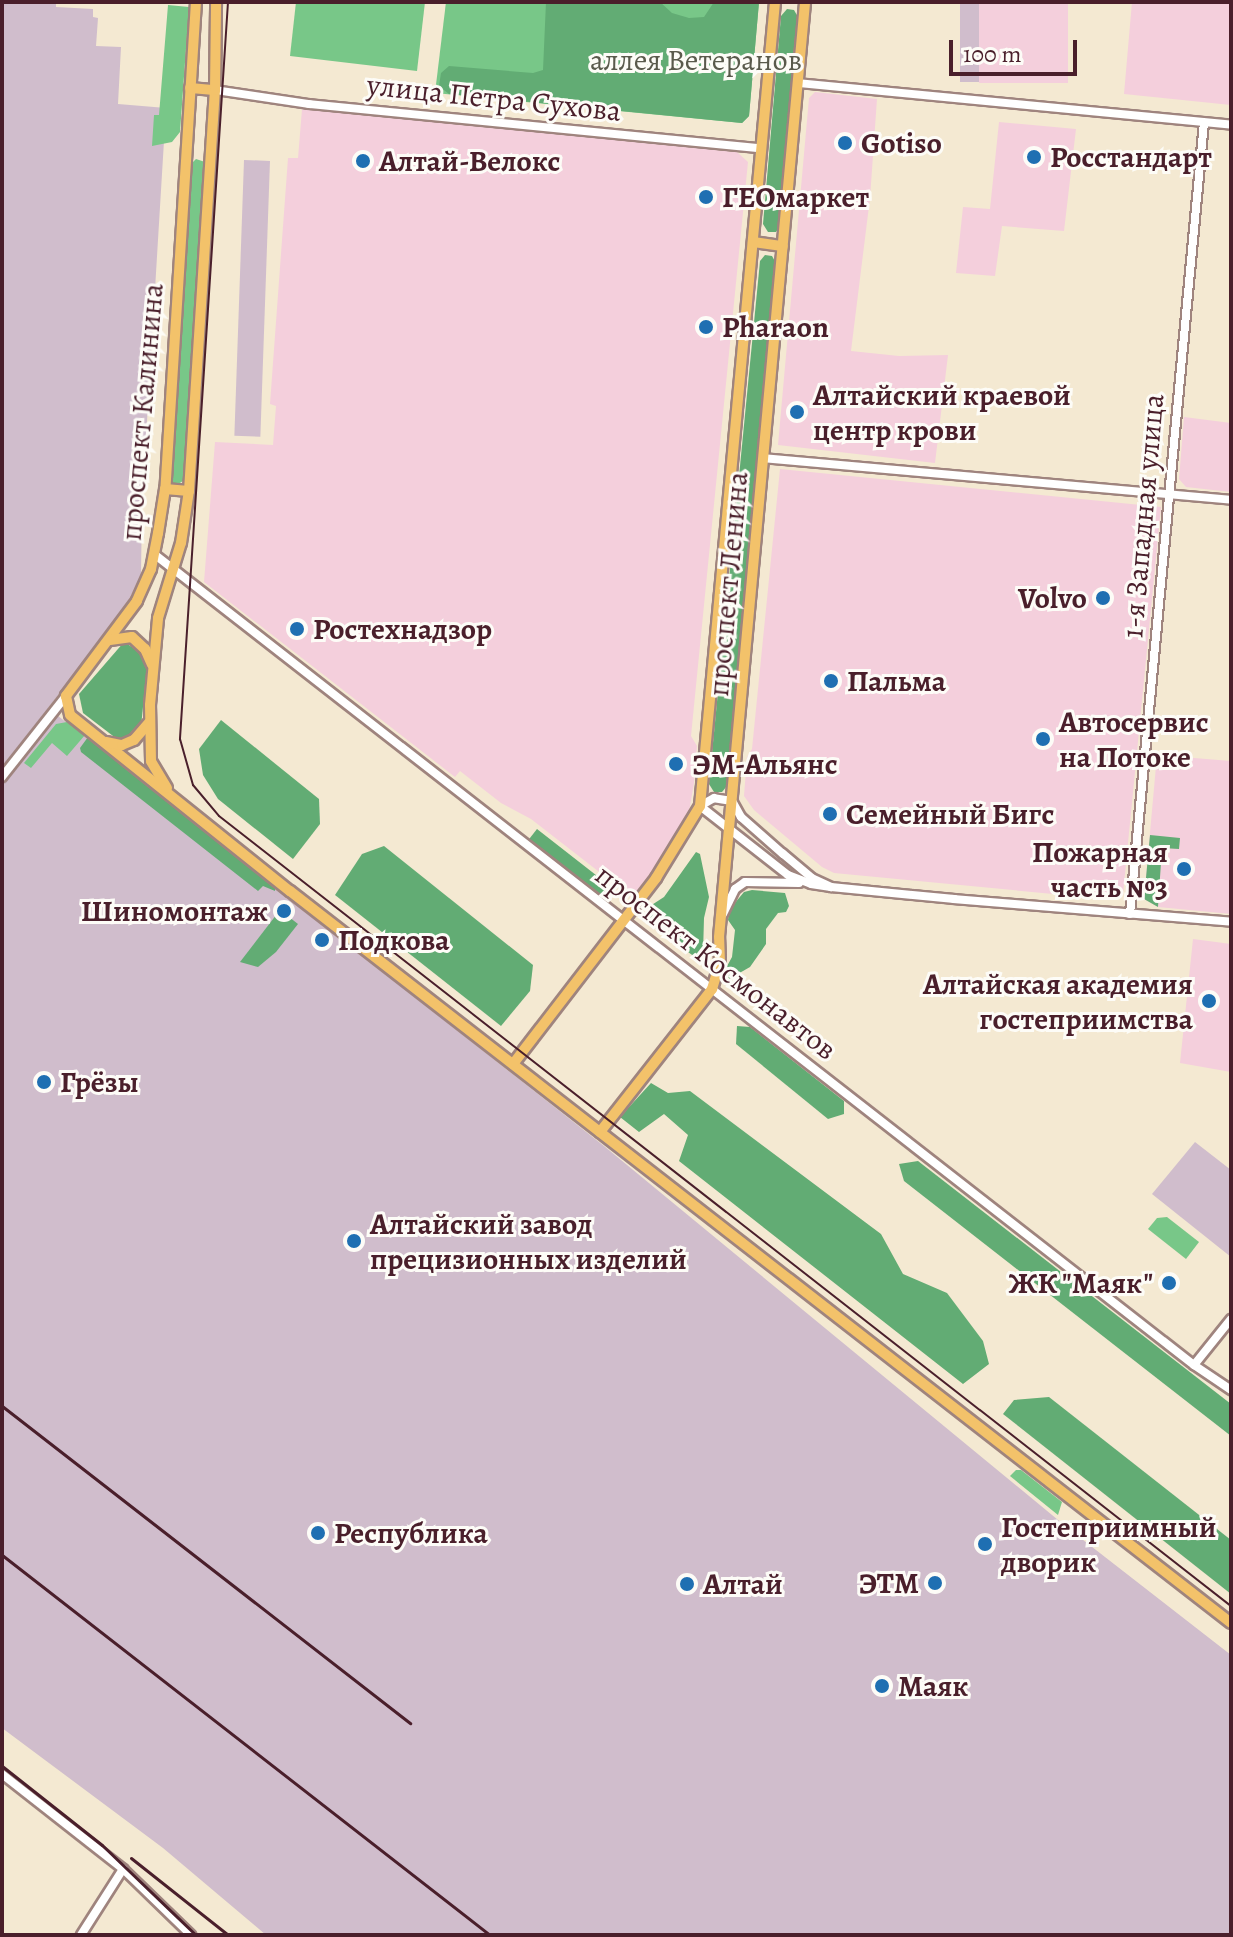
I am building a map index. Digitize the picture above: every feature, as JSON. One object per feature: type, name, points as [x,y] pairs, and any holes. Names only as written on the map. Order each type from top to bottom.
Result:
[{"type":"main road","name":"проспект Калинина","points":[[66,696],[137,601],[154,554],[165,489],[196,2]]},
{"type":"main road","name":"проспект Калинина","points":[[153,671],[160,603],[173,569],[189,491],[219,91],[216,2]]},
{"type":"main road","name":"проспект Ленина","points":[[513,1064],[684,837],[700,806],[775,2]]},
{"type":"main road","name":"проспект Ленина","points":[[600,1132],[712,989],[720,963],[721,918],[805,2]]},
{"type":"main road","points":[[190,88],[219,91]]},
{"type":"main road","points":[[753,242],[783,246]]},
{"type":"main road","points":[[165,489],[189,491]]},
{"type":"main road","points":[[110,640],[124,636],[138,641],[149,657],[153,671],[151,761],[159,779],[185,807]]},
{"type":"main road","points":[[66,696],[70,715],[185,807],[1231,1623]]},
{"type":"main road","points":[[101,740],[122,745],[143,733],[150,723]]},
{"type":"street","points":[[798,83],[1231,125]]},
{"type":"street","name":"улица Петра Сухова","points":[[219,91],[309,104],[761,148]]},
{"type":"street","name":"1-я Западная улица","points":[[1130,914],[1204,122]]},
{"type":"street","points":[[763,458],[1231,500]]},
{"type":"street","name":"проспект Космонавтов","points":[[154,554],[1194,1365],[1231,1390]]},
{"type":"street","name":"проспект Калинина","points":[[2,777],[66,696]]},
{"type":"street","points":[[811,884],[788,875],[700,806],[714,798],[732,801],[741,817],[812,878],[831,887]]},
{"type":"street","points":[[721,918],[735,889],[745,882],[811,884],[1231,922]]},
{"type":"street","points":[[1194,1365],[1231,1319]]},
{"type":"street","points":[[2,1774],[123,1869],[191,1935]]},
{"type":"street","points":[[81,1935],[123,1869]]},
{"type":"shaded area","points":[[2,2],[56,2],[56,7],[93,9],[93,17],[98,18],[96,46],[121,47],[118,104],[166,108],[142,504],[141,576],[119,619],[48,708],[604,1146],[1069,1529],[1231,1655],[1231,1935],[266,1935],[163,1848],[2,1728]]},
{"type":"shaded area","points":[[960,2],[979,2],[979,82],[960,82]]},
{"type":"shaded area","points":[[979,2],[1068,2],[1068,83],[979,83]]},
{"type":"shaded area","points":[[1132,2],[1231,2],[1231,105],[1124,94]]},
{"type":"shaded area","points":[[815,92],[877,99],[870,198],[851,351],[899,356],[948,355],[935,463],[778,445],[809,98]]},
{"type":"shaded area","points":[[302,109],[737,152],[748,162],[691,736],[697,746],[694,783],[689,812],[678,834],[634,899],[531,819],[501,803],[460,771],[455,777],[204,582],[215,442],[273,445],[276,406],[270,404],[288,158],[298,158]]},
{"type":"shaded area","points":[[999,122],[1076,129],[1064,231],[1002,226],[995,276],[956,273],[963,207],[990,209]]},
{"type":"shaded area","points":[[244,160],[270,161],[260,437],[234,436]]},
{"type":"shaded area","points":[[1184,417],[1231,423],[1231,492],[1186,487],[1179,479]]},
{"type":"shaded area","points":[[780,469],[1161,507],[1123,894],[1116,900],[834,873],[822,867],[754,810],[744,796],[747,757],[752,749]]},
{"type":"shaded area","points":[[1157,755],[1231,761],[1231,914],[1158,907],[1144,899]]},
{"type":"shaded area","name":"Алтайская академия гостеприимства","points":[[1193,939],[1231,944],[1231,1072],[1180,1063]]},
{"type":"shaded area","points":[[1195,1142],[1231,1170],[1231,1257],[1152,1194]]},
{"type":"green space","points":[[296,2],[425,2],[417,71],[290,56]]},
{"type":"green space","name":"аллея Ветеранов","points":[[446,2],[759,2],[749,116],[742,123],[435,93]]},
{"type":"green space","name":"аллея Ветеранов","points":[[546,2],[660,2],[672,13],[689,18],[704,17],[714,2],[759,2],[749,116],[742,123],[449,94],[439,86],[441,73],[449,66],[533,73],[543,70]]},
{"type":"green space","points":[[168,5],[189,7],[180,132],[172,142],[152,146],[154,115],[159,115]]},
{"type":"green space","points":[[787,9],[794,10],[798,17],[781,225],[776,232],[768,232],[763,224],[781,16]]},
{"type":"green space","points":[[196,159],[205,162],[206,166],[183,481],[175,486],[169,478],[192,163]]},
{"type":"green space","points":[[765,255],[772,256],[776,263],[727,786],[722,792],[714,792],[709,784],[760,261]]},
{"type":"green space","points":[[124,642],[140,652],[147,667],[141,727],[136,734],[117,739],[83,713],[79,694]]},
{"type":"green space","points":[[221,720],[319,799],[320,824],[293,859],[218,799],[203,775],[199,749]]},
{"type":"green space","points":[[67,722],[85,735],[67,756],[52,743],[31,768],[24,763],[56,724]]},
{"type":"green space","points":[[88,737],[275,883],[275,891],[263,886],[258,891],[81,752],[80,748]]},
{"type":"green space","points":[[537,829],[610,886],[602,897],[528,840]]},
{"type":"green space","points":[[1150,835],[1180,838],[1179,849],[1162,848],[1158,907],[1144,899]]},
{"type":"green space","points":[[384,846],[533,965],[530,991],[501,1026],[335,895],[362,854]]},
{"type":"green space","points":[[696,852],[700,854],[709,897],[704,918],[703,954],[699,960],[651,925],[646,914],[647,908],[664,897]]},
{"type":"green space","points":[[744,892],[785,893],[789,906],[786,912],[778,913],[766,929],[766,944],[750,967],[729,979],[726,968],[732,957],[735,930],[728,920],[729,910]]},
{"type":"green space","points":[[280,910],[298,924],[276,952],[258,967],[240,962]]},
{"type":"green space","points":[[737,1026],[750,1027],[844,1101],[844,1114],[828,1119],[736,1044]]},
{"type":"green space","points":[[651,1083],[668,1093],[690,1091],[881,1234],[903,1274],[947,1293],[983,1341],[989,1364],[963,1384],[679,1161],[688,1135],[664,1114],[639,1132],[620,1117]]},
{"type":"green space","points":[[918,1161],[1231,1404],[1231,1436],[904,1181],[899,1164]]},
{"type":"green space","points":[[1167,1217],[1199,1242],[1186,1259],[1148,1229],[1157,1218]]},
{"type":"green space","points":[[1049,1397],[1231,1540],[1231,1594],[1003,1414],[1014,1400]]},
{"type":"green space","points":[[1021,1470],[1062,1502],[1058,1515],[1010,1476]]},
{"type":"tram line","points":[[228,2],[180,739],[193,785],[219,816],[1231,1606]]},
{"type":"railway","points":[[2,1406],[410,1723]]},
{"type":"railway","points":[[2,1555],[490,1935]]},
{"type":"railway","points":[[2,1766],[102,1845],[196,1935]]},
{"type":"railway","points":[[131,1858],[228,1935]]},
{"type":"place","name":"Gotiso","points":[[845,143]]},
{"type":"place","name":"Росстандарт","points":[[1034,157]]},
{"type":"place","name":"Алтай-Велокс","points":[[363,161]]},
{"type":"place","name":"ГЕОмаркет","points":[[706,197]]},
{"type":"place","name":"Pharaon","points":[[706,327]]},
{"type":"place","name":"Алтайский краевой центр крови","points":[[797,412]]},
{"type":"place","name":"Volvo","points":[[1103,598]]},
{"type":"place","name":"Ростехнадзор","points":[[297,629]]},
{"type":"place","name":"Пальма","points":[[831,681]]},
{"type":"place","name":"Автосервис на Потоке","points":[[1043,739]]},
{"type":"place","name":"ЭМ-Альянс","points":[[676,764]]},
{"type":"place","name":"Семейный Бигс","points":[[830,814]]},
{"type":"place","name":"Пожарная часть №3","points":[[1184,869]]},
{"type":"place","name":"Шиномонтаж","points":[[284,911]]},
{"type":"place","name":"Подкова","points":[[322,940]]},
{"type":"place","name":"Алтайская академия гостеприимства","points":[[1209,1001]]},
{"type":"place","name":"Грёзы","points":[[44,1082]]},
{"type":"place","name":"Алтайский завод прецизионных изделий","points":[[354,1241]]},
{"type":"place","name":"ЖК \"Маяк\"","points":[[1169,1283]]},
{"type":"place","name":"Республика","points":[[318,1533]]},
{"type":"place","name":"Гостеприимный дворик","points":[[985,1544]]},
{"type":"place","name":"ЭТМ","points":[[935,1583]]},
{"type":"place","name":"Алтай","points":[[687,1584]]},
{"type":"place","name":"Маяк","points":[[882,1686]]}]
